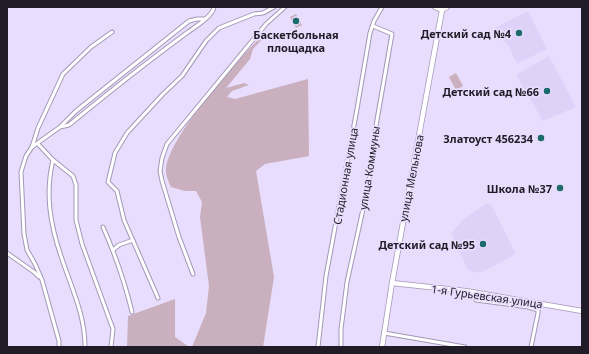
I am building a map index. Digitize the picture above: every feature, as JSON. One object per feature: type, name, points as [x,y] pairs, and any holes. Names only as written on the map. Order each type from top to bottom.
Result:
[{"type":"main road","points":[[435,7],[442,10],[447,7]]},
{"type":"main road","name":"улица Мельнова","points":[[382,347],[392,283],[442,10]]},
{"type":"main road","name":"1-я Гурьевская улица","points":[[392,283],[466,291],[582,311]]},
{"type":"street","points":[[60,127],[70,125],[156,56],[205,20],[214,7]]},
{"type":"street","points":[[158,298],[124,220],[117,191],[108,182],[115,153],[127,133],[182,76],[206,41],[219,28],[254,14],[263,13],[274,7]]},
{"type":"street","points":[[193,274],[179,237],[162,181],[160,171],[162,158],[167,144],[261,29],[285,7]]},
{"type":"street","name":"Стадионная улица","points":[[318,347],[326,276],[370,33],[374,21],[382,7]]},
{"type":"street","points":[[32,147],[60,127],[81,107],[189,21],[197,19],[205,20]]},
{"type":"street","name":"улица Коммуны","points":[[341,347],[341,329],[347,282],[369,182],[373,142],[392,34],[373,26]]},
{"type":"street","points":[[59,347],[59,341],[42,280],[27,250],[24,234],[21,172],[26,156],[32,147],[38,128],[63,74],[91,47],[112,32]]},
{"type":"street","points":[[38,144],[73,176],[76,185],[76,220],[82,244],[113,330],[111,347]]},
{"type":"street","points":[[54,160],[48,189],[54,232],[76,296],[85,330],[86,347]]},
{"type":"street","points":[[102,227],[113,250],[132,312]]},
{"type":"street","points":[[113,250],[119,245],[133,240]]},
{"type":"street","points":[[7,252],[34,272],[42,280]]},
{"type":"street","points":[[476,300],[538,310],[531,347]]},
{"type":"street","points":[[384,333],[465,347]]},
{"type":"shaded area","name":"Детский сад №4","points":[[528,11],[547,49],[517,64],[508,45],[501,39],[495,28]]},
{"type":"shaded area","name":"Баскетбольная площадка","points":[[296,14],[302,25],[296,28],[290,17]]},
{"type":"shaded area","points":[[263,35],[263,38],[253,49],[250,59],[226,88],[244,83],[249,85],[232,91],[227,97],[235,99],[308,79],[309,156],[265,164],[256,171],[274,277],[263,347],[192,347],[206,313],[209,286],[200,217],[202,202],[196,191],[185,191],[171,187],[166,174],[169,158],[177,141],[205,100],[238,61]]},
{"type":"shaded area","name":"Детский сад №66","points":[[549,56],[576,107],[543,121],[516,75]]},
{"type":"shaded area","points":[[456,73],[463,86],[456,90],[449,77]]},
{"type":"shaded area","name":"Детский сад №95","points":[[487,203],[491,204],[516,254],[480,273],[471,271],[467,268],[451,233],[465,218]]},
{"type":"shaded area","points":[[175,299],[175,337],[189,347],[127,347],[128,316]]},
{"type":"place","name":"Баскетбольная площадка","points":[[296,21]]},
{"type":"place","name":"Детский сад №4","points":[[519,33]]},
{"type":"place","name":"Детский сад №66","points":[[547,91]]},
{"type":"place","name":"Златоуст 456234","points":[[541,138]]},
{"type":"place","name":"Школа №37","points":[[560,188]]},
{"type":"place","name":"Детский сад №95","points":[[483,244]]}]
